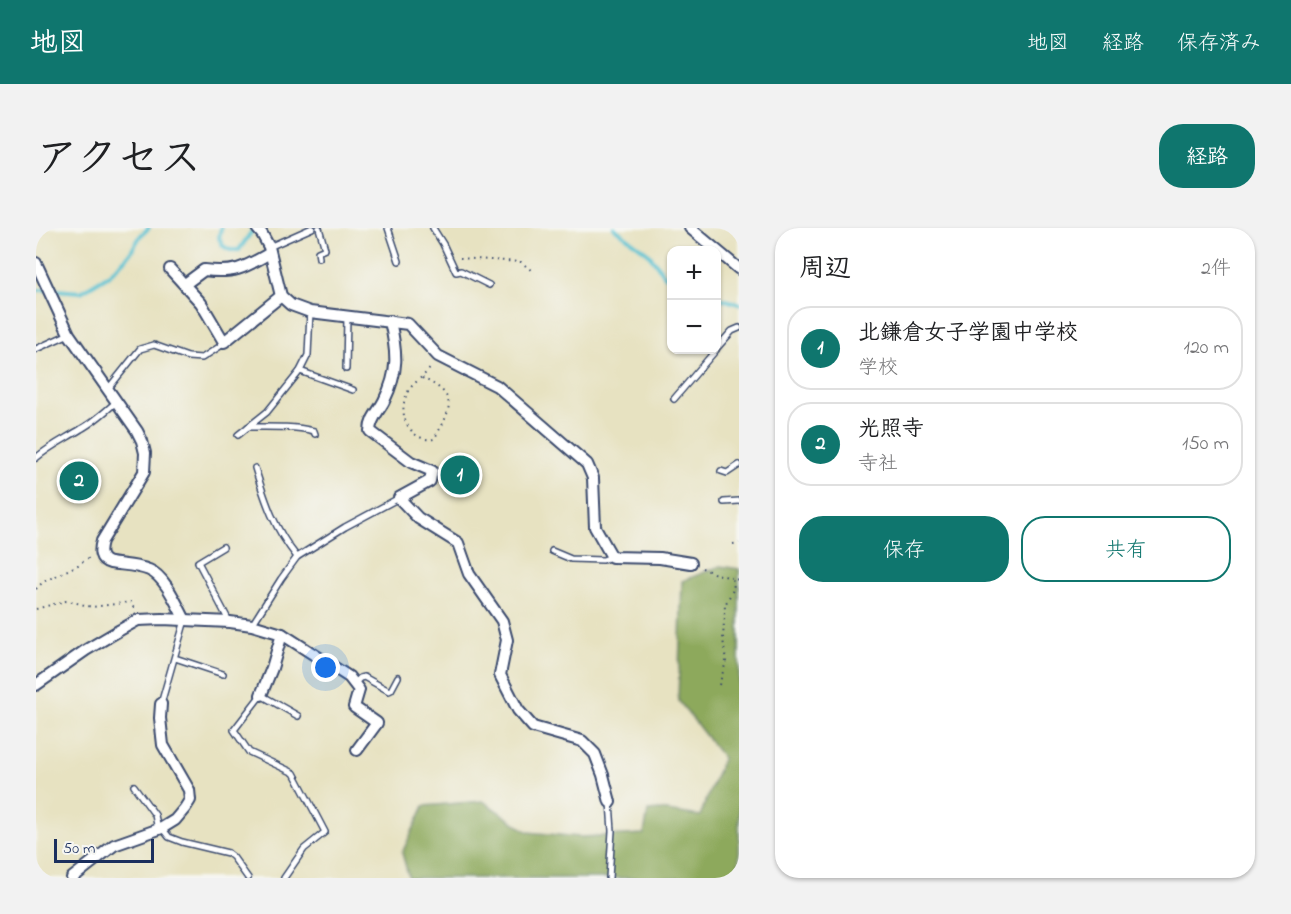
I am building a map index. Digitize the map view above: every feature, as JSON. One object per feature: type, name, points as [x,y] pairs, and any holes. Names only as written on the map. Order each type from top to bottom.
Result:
[{"type":"street","points":[[257,228],[269,250],[280,296],[291,305],[310,312],[408,324],[438,356],[497,386],[587,464],[593,478],[595,527],[612,557],[660,558],[691,563]]},
{"type":"street","points":[[690,228],[739,270]]},
{"type":"street","points":[[185,284],[204,270],[234,271],[247,266],[269,250]]},
{"type":"street","points":[[36,262],[69,334],[137,430],[145,453],[144,472],[102,541],[101,557],[105,561],[146,568],[154,572],[164,584],[185,620]]},
{"type":"street","points":[[170,268],[201,303],[224,342],[280,296]]},
{"type":"street","points":[[390,321],[395,345],[395,372],[384,400],[370,424],[370,430],[411,462],[432,471],[430,481],[399,498],[418,518],[458,543],[469,574],[502,621],[507,640],[500,675],[518,710],[533,727],[582,741],[595,754],[610,802]]},
{"type":"street","points":[[36,685],[86,650],[138,620],[185,620],[252,625],[282,633],[349,677],[359,690],[354,706],[377,723],[357,750]]},
{"type":"street","points":[[261,695],[282,633]]},
{"type":"street","points":[[72,878],[114,845],[160,829],[175,819],[190,800],[189,790],[163,745],[160,731],[161,704]]},
{"type":"lane","points":[[269,250],[312,228]]},
{"type":"lane","points":[[319,228],[325,249],[318,252],[319,258]]},
{"type":"lane","points":[[388,228],[399,261]]},
{"type":"lane","points":[[433,228],[456,272],[461,271],[489,285]]},
{"type":"lane","points":[[238,435],[267,412],[300,371],[308,355],[310,312]]},
{"type":"lane","points":[[346,369],[347,317]]},
{"type":"lane","points":[[721,343],[732,331],[739,328]]},
{"type":"lane","points":[[36,349],[69,334]]},
{"type":"lane","points":[[108,389],[141,349],[154,345],[188,357],[202,358],[224,342]]},
{"type":"lane","points":[[674,399],[712,354]]},
{"type":"lane","points":[[300,371],[353,390]]},
{"type":"lane","points":[[36,458],[100,417],[116,402]]},
{"type":"lane","points":[[248,427],[304,428],[314,431],[315,434]]},
{"type":"lane","points":[[721,471],[727,473],[739,465]]},
{"type":"lane","points":[[255,468],[268,508],[284,541],[297,557]]},
{"type":"lane","points":[[252,625],[297,557],[345,526],[399,498]]},
{"type":"lane","points":[[724,502],[739,501]]},
{"type":"lane","points":[[223,547],[198,562],[230,622]]},
{"type":"lane","points":[[552,551],[571,559],[603,560],[612,557]]},
{"type":"lane","points":[[161,704],[185,620]]},
{"type":"lane","points":[[175,658],[223,674]]},
{"type":"lane","points":[[354,684],[364,677],[389,691],[398,677]]},
{"type":"lane","points":[[285,878],[304,849],[325,832],[294,774],[249,752],[234,730],[261,695],[298,716]]},
{"type":"lane","points":[[134,786],[155,815],[160,829],[169,837],[228,853],[248,878]]},
{"type":"lane","points":[[609,878],[612,831],[610,802]]},
{"type":"path","points":[[459,258],[521,262],[532,271]]},
{"type":"path","points":[[422,378],[435,384],[449,400],[450,407],[434,439],[428,440],[411,431],[405,422],[403,405],[411,387],[422,378],[438,356]]},
{"type":"path","points":[[733,544],[739,543]]},
{"type":"path","points":[[36,589],[43,582],[100,552]]},
{"type":"path","points":[[691,563],[713,573],[739,580]]},
{"type":"path","points":[[719,685],[726,662],[723,639],[725,604],[734,588],[732,577]]},
{"type":"path","points":[[36,609],[65,601],[92,607],[131,602],[138,620]]},
{"type":"green space","points":[[720,566],[739,569],[739,878],[409,878],[402,853],[424,806],[483,801],[528,832],[580,837],[644,834],[648,811],[660,810],[700,816],[723,758],[678,700],[682,581]]},
{"type":"waterway","points":[[36,290],[81,292],[109,275],[129,255],[141,235],[149,228]]},
{"type":"waterway","points":[[221,228],[219,238],[223,246],[230,250],[239,250],[254,228]]},
{"type":"waterway","points":[[614,228],[648,253],[667,277]]},
{"type":"waterway","points":[[721,299],[739,304]]},
{"type":"place","name":"北鎌倉女子学園中学校","points":[[460,475]]},
{"type":"place","name":"光照寺","points":[[79,481]]}]
